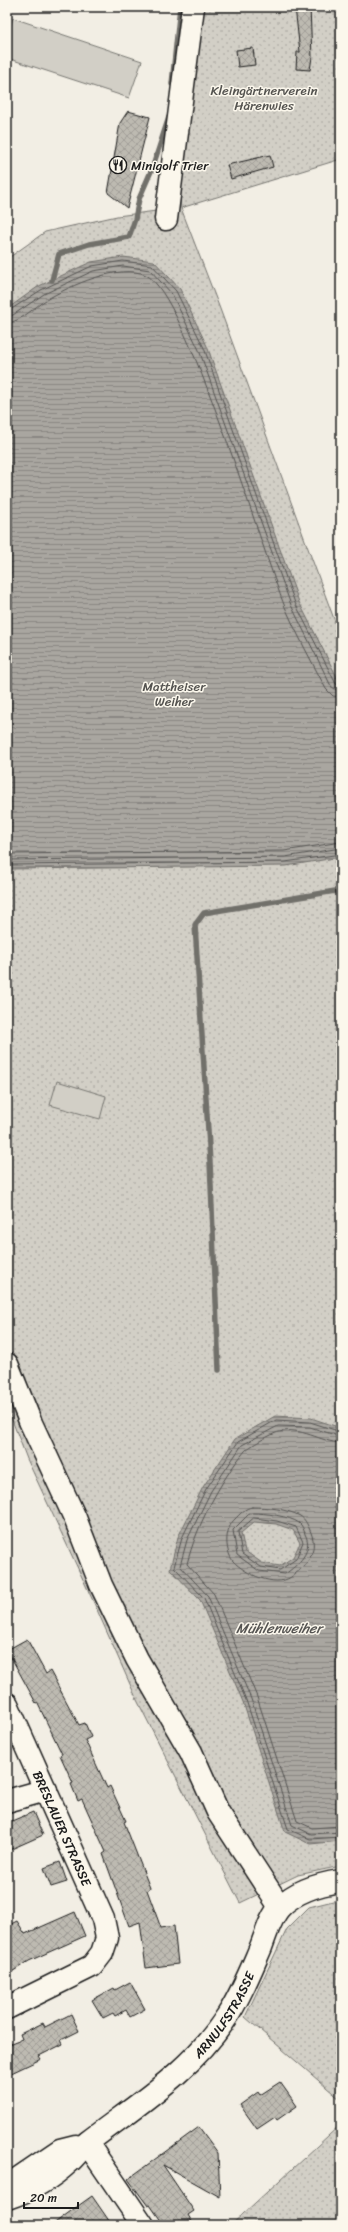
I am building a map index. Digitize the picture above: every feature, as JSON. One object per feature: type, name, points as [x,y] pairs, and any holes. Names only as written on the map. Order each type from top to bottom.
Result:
[{"type":"street","points":[[166,219],[193,7]]},
{"type":"street","points":[[7,1364],[30,1421],[75,1518],[101,1585],[138,1659],[191,1752],[218,1812],[280,1907]]},
{"type":"street","name":"BRESLAUER STRASSE","points":[[7,1704],[103,1919],[107,1938],[102,1954],[92,1966],[7,2008]]},
{"type":"street","points":[[7,1801],[46,1790]]},
{"type":"street","name":"ARNULFSTRASSE","points":[[7,2198],[26,2192],[68,2162],[87,2143],[162,2088],[205,2045],[227,2016],[243,1989],[272,1920],[280,1907],[293,1896],[322,1884],[341,1881]]},
{"type":"street","points":[[87,2143],[142,2225]]},
{"type":"street","name":"ARNULFSTRASSE","points":[[7,2186],[60,2150],[87,2143]]},
{"type":"green space","name":"Mattheiser Weiher","points":[[197,7],[341,7],[341,159],[181,208],[220,309],[341,638],[341,1866],[298,1875],[240,1903],[137,1700],[27,1459],[7,1407],[7,259],[45,232],[117,216],[180,208],[186,105]]},
{"type":"green space","points":[[13,18],[142,61],[129,98],[7,58],[7,37]]},
{"type":"green space","points":[[57,1081],[106,1096],[100,1119],[50,1105]]},
{"type":"green space","points":[[341,1899],[341,2100],[245,2017],[287,1929],[309,1907]]},
{"type":"green space","points":[[341,2124],[341,2225],[231,2225]]},
{"type":"water","points":[[123,257],[154,261],[180,289],[207,346],[299,602],[341,685],[341,857],[286,866],[7,869],[7,309],[39,286],[91,262]]},
{"type":"water","name":"Mühlenweiher","points":[[275,1416],[311,1418],[341,1428],[341,1841],[310,1844],[285,1832],[243,1702],[200,1600],[170,1569],[178,1537],[203,1487],[235,1439]],"holes":[[[254,1522],[276,1524],[293,1530],[300,1543],[293,1557],[280,1566],[262,1563],[245,1551],[241,1533]]]},
{"type":"building","points":[[295,7],[310,7],[312,57],[310,70],[296,69],[297,52],[300,52]]},
{"type":"building","points":[[253,48],[255,65],[238,67],[236,50]]},
{"type":"building","points":[[128,111],[150,117],[127,208],[108,193],[120,123]]},
{"type":"building","points":[[270,155],[273,167],[231,179],[227,165]]},
{"type":"building","points":[[27,1639],[46,1674],[50,1671],[79,1725],[85,1723],[91,1737],[85,1740],[107,1788],[110,1786],[126,1821],[124,1822],[150,1888],[147,1890],[161,1928],[174,1926],[178,1964],[146,1968],[140,1922],[129,1926],[103,1854],[106,1852],[82,1799],[78,1801],[71,1784],[73,1783],[60,1755],[62,1754],[37,1702],[36,1703],[7,1650]]},
{"type":"building","points":[[33,1812],[43,1835],[7,1851],[7,1823]]},
{"type":"building","points":[[60,1862],[67,1882],[51,1887],[44,1868]]},
{"type":"building","points":[[75,1912],[85,1936],[29,1961],[7,1975],[7,1926],[17,1921],[25,1934]]},
{"type":"building","points":[[130,1982],[145,2009],[130,2017],[126,2010],[115,2016],[113,2013],[103,2018],[92,2000],[114,1988],[115,1990]]},
{"type":"building","points":[[71,2014],[79,2031],[61,2040],[63,2044],[39,2056],[41,2059],[7,2075],[7,2045],[22,2039],[20,2034],[43,2023],[45,2027]]},
{"type":"building","points":[[280,2082],[297,2106],[277,2120],[275,2117],[257,2129],[240,2105],[258,2092],[260,2095]]},
{"type":"building","points":[[199,2127],[218,2153],[220,2197],[163,2165],[194,2211],[188,2215],[194,2225],[164,2225],[150,2205],[148,2206],[128,2179]]},
{"type":"building","points":[[92,2196],[112,2225],[52,2225],[71,2211]]},
{"type":"waterway","points":[[172,84],[180,7]]},
{"type":"waterway","points":[[52,280],[59,254],[89,244],[129,237],[135,219],[139,199],[152,169],[169,117]]},
{"type":"waterway","points":[[219,1370],[210,1162],[195,925],[204,913],[341,890]]},
{"type":"place","name":"Minigolf Trier","points":[[118,165]]},
{"type":"park label","name":"Kleingärtnerverein Härenwies","points":[[264,98]]}]
